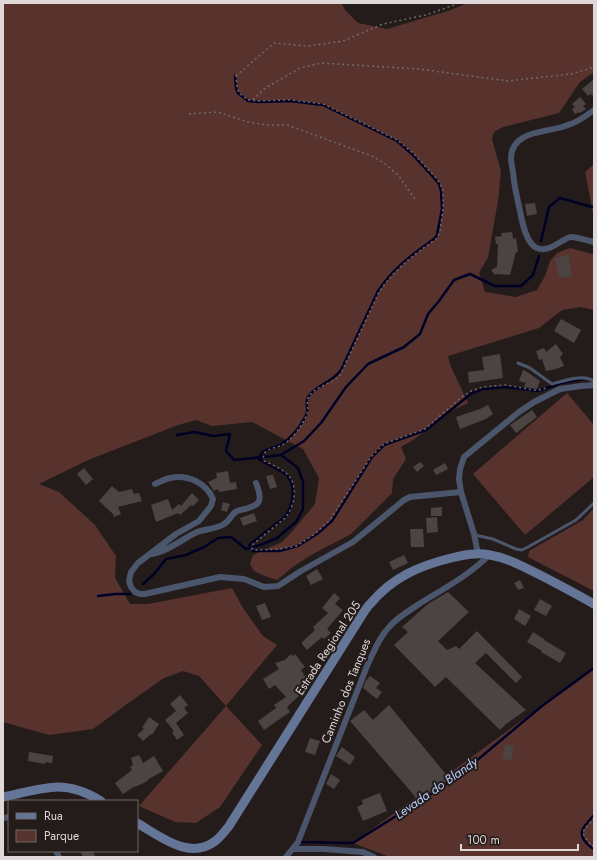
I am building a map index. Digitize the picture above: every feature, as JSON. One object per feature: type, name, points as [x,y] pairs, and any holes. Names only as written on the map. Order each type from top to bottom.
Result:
[{"type":"main road","name":"Estrada Regional 205","points":[[138,824],[173,844],[184,848],[202,848],[214,842],[229,826],[370,604],[395,582],[418,568],[467,554],[490,554],[518,564],[594,604]]},
{"type":"main road","points":[[3,797],[58,787],[79,790],[91,794],[100,800]]},
{"type":"street","points":[[594,110],[572,124],[524,137],[514,146],[511,156],[520,216],[528,240],[532,246],[538,249],[548,249],[571,237],[594,242]]},
{"type":"street","points":[[478,554],[474,534],[461,492],[459,479],[460,469],[464,457],[519,412],[534,402],[560,389],[594,385]]},
{"type":"street","points":[[155,484],[169,478],[183,477],[192,479],[210,492],[213,499],[211,506],[199,521],[176,534],[138,563],[131,572],[129,578],[130,587],[137,593],[145,594],[220,577],[244,579],[264,587],[278,586],[301,571],[353,542],[404,500],[410,497],[461,492]]},
{"type":"street","points":[[151,554],[160,553],[198,532],[223,525],[227,523],[235,512],[258,503],[260,497],[256,483]]},
{"type":"street","name":"Caminho dos Tanques","points":[[286,857],[298,842],[379,639],[402,615],[471,571],[482,563],[490,554]]},
{"type":"street","points":[[293,849],[324,849],[363,852],[374,857]]},
{"type":"lane","points":[[518,363],[530,368],[552,384],[588,377],[594,382]]},
{"type":"lane","points":[[474,534],[493,539],[522,550],[576,520],[594,503]]},
{"type":"path","points":[[456,3],[426,15],[383,24],[343,40],[308,46],[274,43],[236,76],[239,93],[248,100],[290,100],[323,104],[397,140],[436,178],[442,191],[443,209],[440,231],[436,239],[404,263],[384,284],[338,377],[316,390],[309,397],[307,402],[308,411],[306,417],[295,434],[283,445],[265,452],[264,461],[286,473],[292,482],[295,494],[293,502],[285,518],[252,545],[252,549],[280,549],[297,546],[310,537],[330,520],[371,456],[384,444],[425,429],[463,396],[471,391],[483,387],[506,385],[539,390],[552,384]]},
{"type":"path","points":[[252,100],[264,89],[300,68],[321,63],[419,69],[508,80],[571,74],[594,67]]},
{"type":"path","points":[[189,114],[218,112],[248,122],[268,125],[287,125],[372,156],[384,163],[399,176],[416,201]]},
{"type":"path","points":[[594,818],[584,830],[583,834],[594,847]]},
{"type":"green space","points":[[3,3],[341,3],[346,11],[358,23],[387,29],[448,11],[468,3],[594,3],[594,72],[580,82],[559,113],[503,127],[494,132],[492,139],[501,171],[498,201],[488,257],[479,273],[485,292],[516,297],[537,290],[545,276],[550,261],[557,253],[570,248],[594,254],[594,310],[581,307],[562,310],[539,328],[448,356],[451,367],[468,403],[453,410],[413,440],[401,447],[406,459],[393,479],[392,493],[351,534],[313,554],[294,566],[277,580],[254,571],[250,564],[253,555],[282,542],[315,504],[319,478],[303,449],[252,422],[212,426],[196,420],[178,425],[88,460],[39,484],[59,492],[95,525],[116,556],[115,578],[130,604],[148,604],[232,588],[243,608],[263,636],[277,645],[226,706],[199,676],[183,671],[164,678],[93,729],[49,735],[3,722]]},
{"type":"green space","points":[[594,164],[594,218],[585,172]]},
{"type":"green space","points":[[567,393],[594,425],[594,477],[525,535],[473,474]]},
{"type":"green space","points":[[594,508],[594,591],[528,557],[529,551],[583,520]]},
{"type":"green space","points":[[594,668],[594,857],[390,857],[353,843]]},
{"type":"green space","points":[[226,706],[262,745],[220,807],[196,823],[175,822],[139,806]]},
{"type":"building","points":[[594,79],[594,96],[590,94],[588,96],[582,89]]},
{"type":"building","points":[[580,97],[586,104],[583,106],[586,109],[575,114],[572,109],[575,107],[572,104]]},
{"type":"building","points":[[535,203],[537,214],[527,216],[525,204]]},
{"type":"building","points":[[512,232],[513,239],[516,238],[518,252],[516,252],[510,275],[495,275],[491,270],[497,267],[498,244],[496,244],[495,237],[502,236],[501,233]]},
{"type":"building","points":[[568,255],[572,276],[560,278],[555,258]]},
{"type":"building","points":[[561,319],[581,330],[574,343],[554,331]]},
{"type":"building","points":[[556,344],[563,354],[560,357],[564,366],[546,371],[542,359],[539,360],[536,351],[544,348],[546,352]]},
{"type":"building","points":[[500,354],[503,378],[469,383],[468,372],[484,370],[482,357]]},
{"type":"building","points":[[523,370],[540,381],[537,389],[524,387],[526,383],[519,381]]},
{"type":"building","points":[[488,405],[493,414],[486,419],[460,429],[456,417]]},
{"type":"building","points":[[532,410],[537,417],[516,433],[510,425]]},
{"type":"building","points":[[420,462],[424,466],[417,472],[413,467]]},
{"type":"building","points":[[445,463],[448,469],[436,475],[433,470]]},
{"type":"building","points":[[84,468],[93,479],[86,485],[77,474]]},
{"type":"building","points":[[228,471],[230,483],[236,482],[237,489],[219,492],[218,489],[214,491],[208,482],[217,478],[216,473]]},
{"type":"building","points":[[273,475],[277,487],[270,489],[266,476]]},
{"type":"building","points":[[112,486],[119,492],[132,489],[134,494],[139,493],[142,501],[118,507],[121,514],[114,517],[113,514],[99,501]]},
{"type":"building","points":[[192,493],[199,500],[193,506],[191,505],[180,515],[178,513],[156,522],[151,505],[168,499],[172,510],[179,504],[181,506]]},
{"type":"building","points":[[223,502],[230,504],[227,512],[221,510]]},
{"type":"building","points":[[442,507],[442,516],[431,516],[431,508]]},
{"type":"building","points":[[254,513],[257,521],[243,526],[240,518]]},
{"type":"building","points":[[437,517],[438,532],[427,533],[426,518]]},
{"type":"building","points":[[410,529],[423,529],[424,547],[411,547]]},
{"type":"building","points":[[404,555],[408,563],[393,570],[389,562]]},
{"type":"building","points":[[317,569],[323,579],[311,585],[306,576]]},
{"type":"building","points":[[520,580],[524,588],[518,590],[514,583]]},
{"type":"building","points":[[448,592],[469,612],[438,641],[447,650],[456,646],[459,649],[477,631],[522,677],[516,683],[486,653],[475,663],[526,710],[500,730],[446,677],[435,687],[394,645],[408,632],[402,627],[428,604]]},
{"type":"building","points":[[334,593],[340,598],[335,604],[343,610],[327,629],[331,633],[324,639],[322,637],[307,650],[302,642],[315,630],[313,627],[328,613],[322,608]]},
{"type":"building","points":[[540,599],[552,606],[546,616],[534,610]]},
{"type":"building","points":[[265,603],[271,617],[262,620],[256,606]]},
{"type":"building","points":[[519,609],[531,616],[525,626],[514,619]]},
{"type":"building","points":[[533,632],[566,653],[560,663],[527,642]]},
{"type":"building","points":[[291,654],[293,656],[295,654],[305,667],[301,670],[308,681],[297,690],[301,694],[287,707],[290,712],[264,730],[258,721],[276,708],[274,705],[286,697],[275,685],[269,689],[263,679],[279,669],[275,663],[285,660]]},
{"type":"building","points":[[370,676],[380,683],[376,688],[382,692],[377,699],[363,688],[365,682]]},
{"type":"building","points":[[180,695],[188,705],[184,708],[188,713],[176,723],[184,735],[177,740],[172,732],[174,731],[165,720],[176,711],[170,704]]},
{"type":"building","points":[[389,705],[449,778],[419,801],[350,721],[364,710],[373,720]]},
{"type":"building","points":[[149,717],[159,724],[152,735],[151,734],[143,741],[137,735],[144,729],[142,728]]},
{"type":"building","points":[[310,738],[320,741],[315,755],[305,752]]},
{"type":"building","points":[[505,744],[514,746],[511,760],[503,759]]},
{"type":"building","points":[[342,747],[355,757],[350,765],[336,756]]},
{"type":"building","points":[[29,752],[53,756],[52,763],[45,762],[45,764],[28,761]]},
{"type":"building","points":[[139,755],[143,763],[154,756],[163,771],[123,794],[115,783],[132,770],[130,767],[133,765],[131,758]]},
{"type":"building","points":[[331,774],[340,780],[334,789],[326,784]]},
{"type":"building","points":[[380,793],[387,811],[363,821],[357,807],[363,804],[362,800]]},
{"type":"building","points":[[80,852],[93,852],[96,857],[83,857]]},
{"type":"waterway","points":[[235,76],[238,93],[248,101],[290,101],[323,105],[397,141],[412,154],[435,179],[439,184],[441,191],[442,209],[437,235],[435,238],[390,275],[378,291],[341,370],[333,378],[311,393],[307,400],[306,414],[289,438],[280,445],[265,451],[260,456]]},
{"type":"waterway","points":[[541,241],[549,207],[560,198],[592,207],[594,206]]},
{"type":"waterway","points":[[177,435],[194,432],[213,436],[230,434],[226,451],[234,460],[281,455],[304,441],[321,423],[346,387],[368,364],[404,347],[420,334],[428,314],[454,280],[470,274],[495,286],[521,286],[533,275],[539,256]]},
{"type":"waterway","points":[[253,551],[279,551],[298,546],[317,534],[332,521],[372,457],[384,445],[426,430],[472,393],[483,389],[506,387],[538,391],[561,383],[584,379]]},
{"type":"waterway","points":[[143,584],[154,574],[166,559],[186,555],[204,547],[218,538],[231,537],[246,549],[277,538],[296,522],[303,509],[303,482],[298,468],[281,455]]},
{"type":"waterway","points":[[249,545],[285,517],[290,507],[293,495],[293,488],[288,477],[281,471],[259,459]]},
{"type":"waterway","points":[[98,596],[130,594]]},
{"type":"waterway","name":"Levada do Blandy","points":[[299,842],[353,843],[457,777],[542,706],[594,668]]},
{"type":"waterway","points":[[594,815],[584,827],[582,833],[584,840],[594,849]]}]
